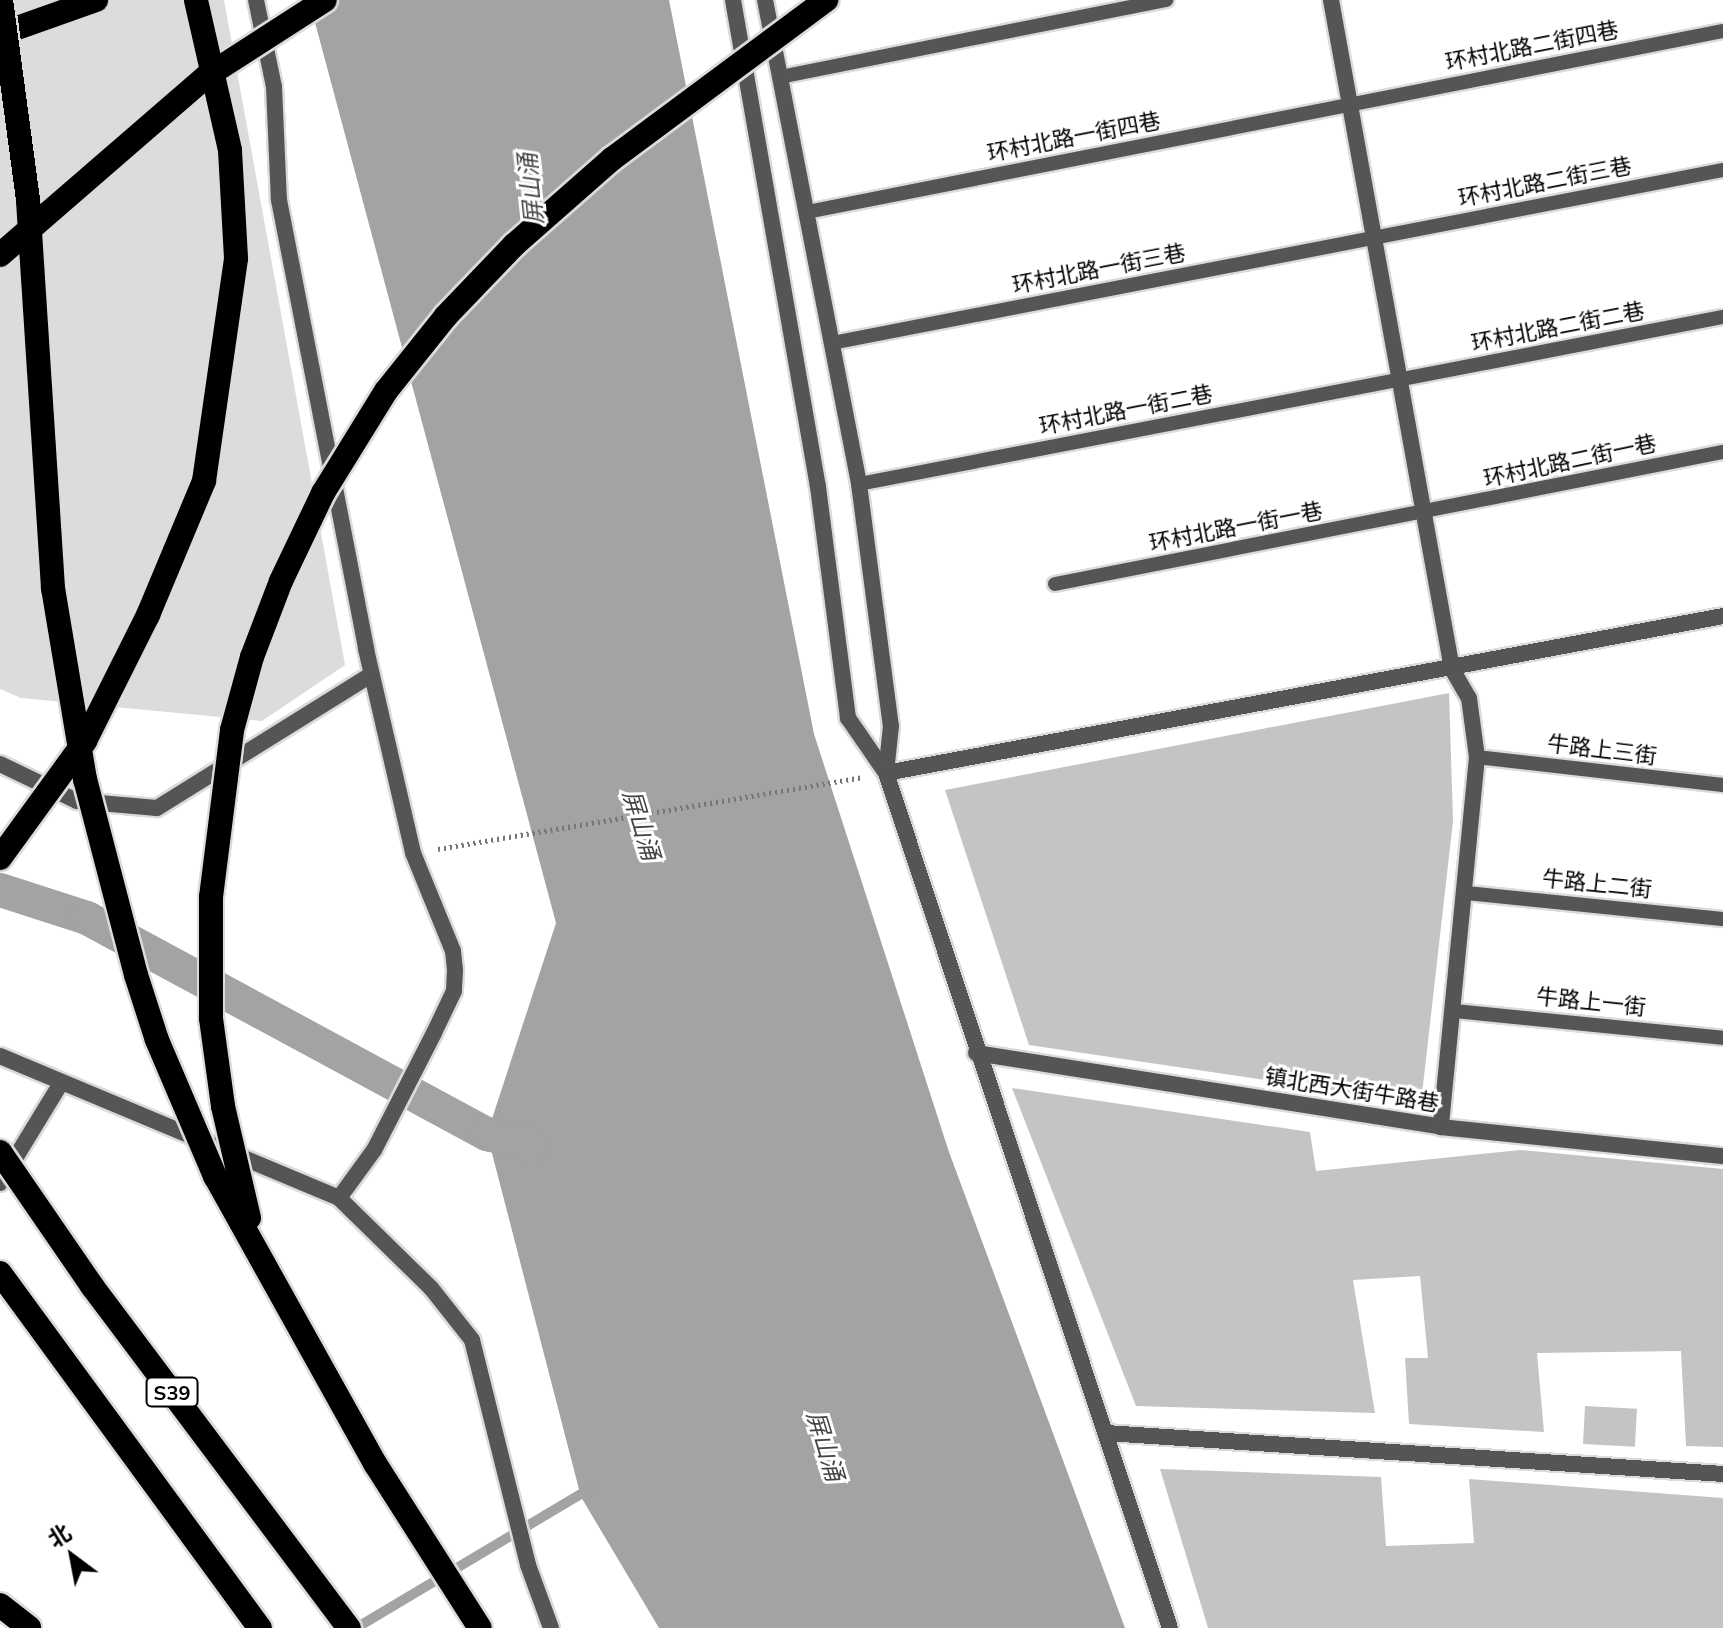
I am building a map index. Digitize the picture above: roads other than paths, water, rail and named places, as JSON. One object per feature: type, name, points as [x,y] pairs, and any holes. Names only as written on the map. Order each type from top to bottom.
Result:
[{"type":"highway","points":[[1,0],[28,201],[53,588],[85,779],[157,1040],[215,1176],[263,1266],[376,1465],[480,1628]]},
{"type":"highway","points":[[0,34],[96,0]]},
{"type":"highway","points":[[0,858],[85,741],[148,615],[204,481],[236,258],[230,150],[196,0]]},
{"type":"highway","points":[[0,255],[207,76],[325,0]]},
{"type":"highway","points":[[263,1266],[223,1106],[211,1018],[211,897],[232,730],[252,657],[281,581],[323,493],[386,391],[446,316],[514,245],[612,159],[826,0]]},
{"type":"highway","name":"S39","points":[[0,1152],[92,1286],[349,1628]]},
{"type":"highway","points":[[0,1273],[260,1628]]},
{"type":"highway","points":[[0,1605],[29,1628]]},
{"type":"street","points":[[256,0],[274,87],[279,200],[371,675],[413,853],[453,951],[454,991],[374,1150],[339,1198]]},
{"type":"street","points":[[733,0],[818,487],[848,718],[886,773],[976,1053],[1170,1628]]},
{"type":"street","points":[[765,0],[859,484],[891,726],[886,773]]},
{"type":"street","points":[[1331,0],[1452,669],[1469,698],[1477,757],[1441,1127]]},
{"type":"street","points":[[886,773],[1723,616]]},
{"type":"street","points":[[0,764],[77,801],[157,808],[371,675]]},
{"type":"street","name":"镇北西大街牛路巷","points":[[976,1053],[1441,1127],[1723,1156]]},
{"type":"street","points":[[0,1056],[339,1198],[431,1288],[472,1340],[528,1565],[551,1628]]},
{"type":"street","points":[[0,1183],[61,1083]]},
{"type":"street","points":[[1106,1433],[1723,1474]]},
{"type":"lane","points":[[780,77],[1166,0]]},
{"type":"lane","name":"环村北路二街四巷","points":[[1350,104],[1723,31]]},
{"type":"lane","name":"环村北路一街四巷","points":[[807,212],[1350,104]]},
{"type":"lane","name":"环村北路二街三巷","points":[[1375,238],[1723,170]]},
{"type":"lane","name":"环村北路一街三巷","points":[[832,343],[1375,238]]},
{"type":"lane","name":"环村北路二街二巷","points":[[1401,380],[1723,317]]},
{"type":"lane","name":"环村北路一街二巷","points":[[859,484],[1401,380]]},
{"type":"lane","name":"环村北路二街一巷","points":[[1425,513],[1723,452]]},
{"type":"lane","name":"环村北路一街一巷","points":[[1055,584],[1425,513]]},
{"type":"lane","name":"牛路上三街","points":[[1477,757],[1723,785]]},
{"type":"lane","name":"牛路上二街","points":[[1466,893],[1723,919]]},
{"type":"lane","name":"牛路上一街","points":[[1454,1011],[1723,1038]]},
{"type":"water","name":"屏山涌","points":[[309,0],[669,0],[814,734],[949,1152],[1125,1628],[659,1628],[581,1497],[487,1134],[556,923]]},
{"type":"waterway","points":[[0,890],[87,918],[487,1134],[531,1145]]},
{"type":"waterway","points":[[356,1628],[591,1488]]}]
